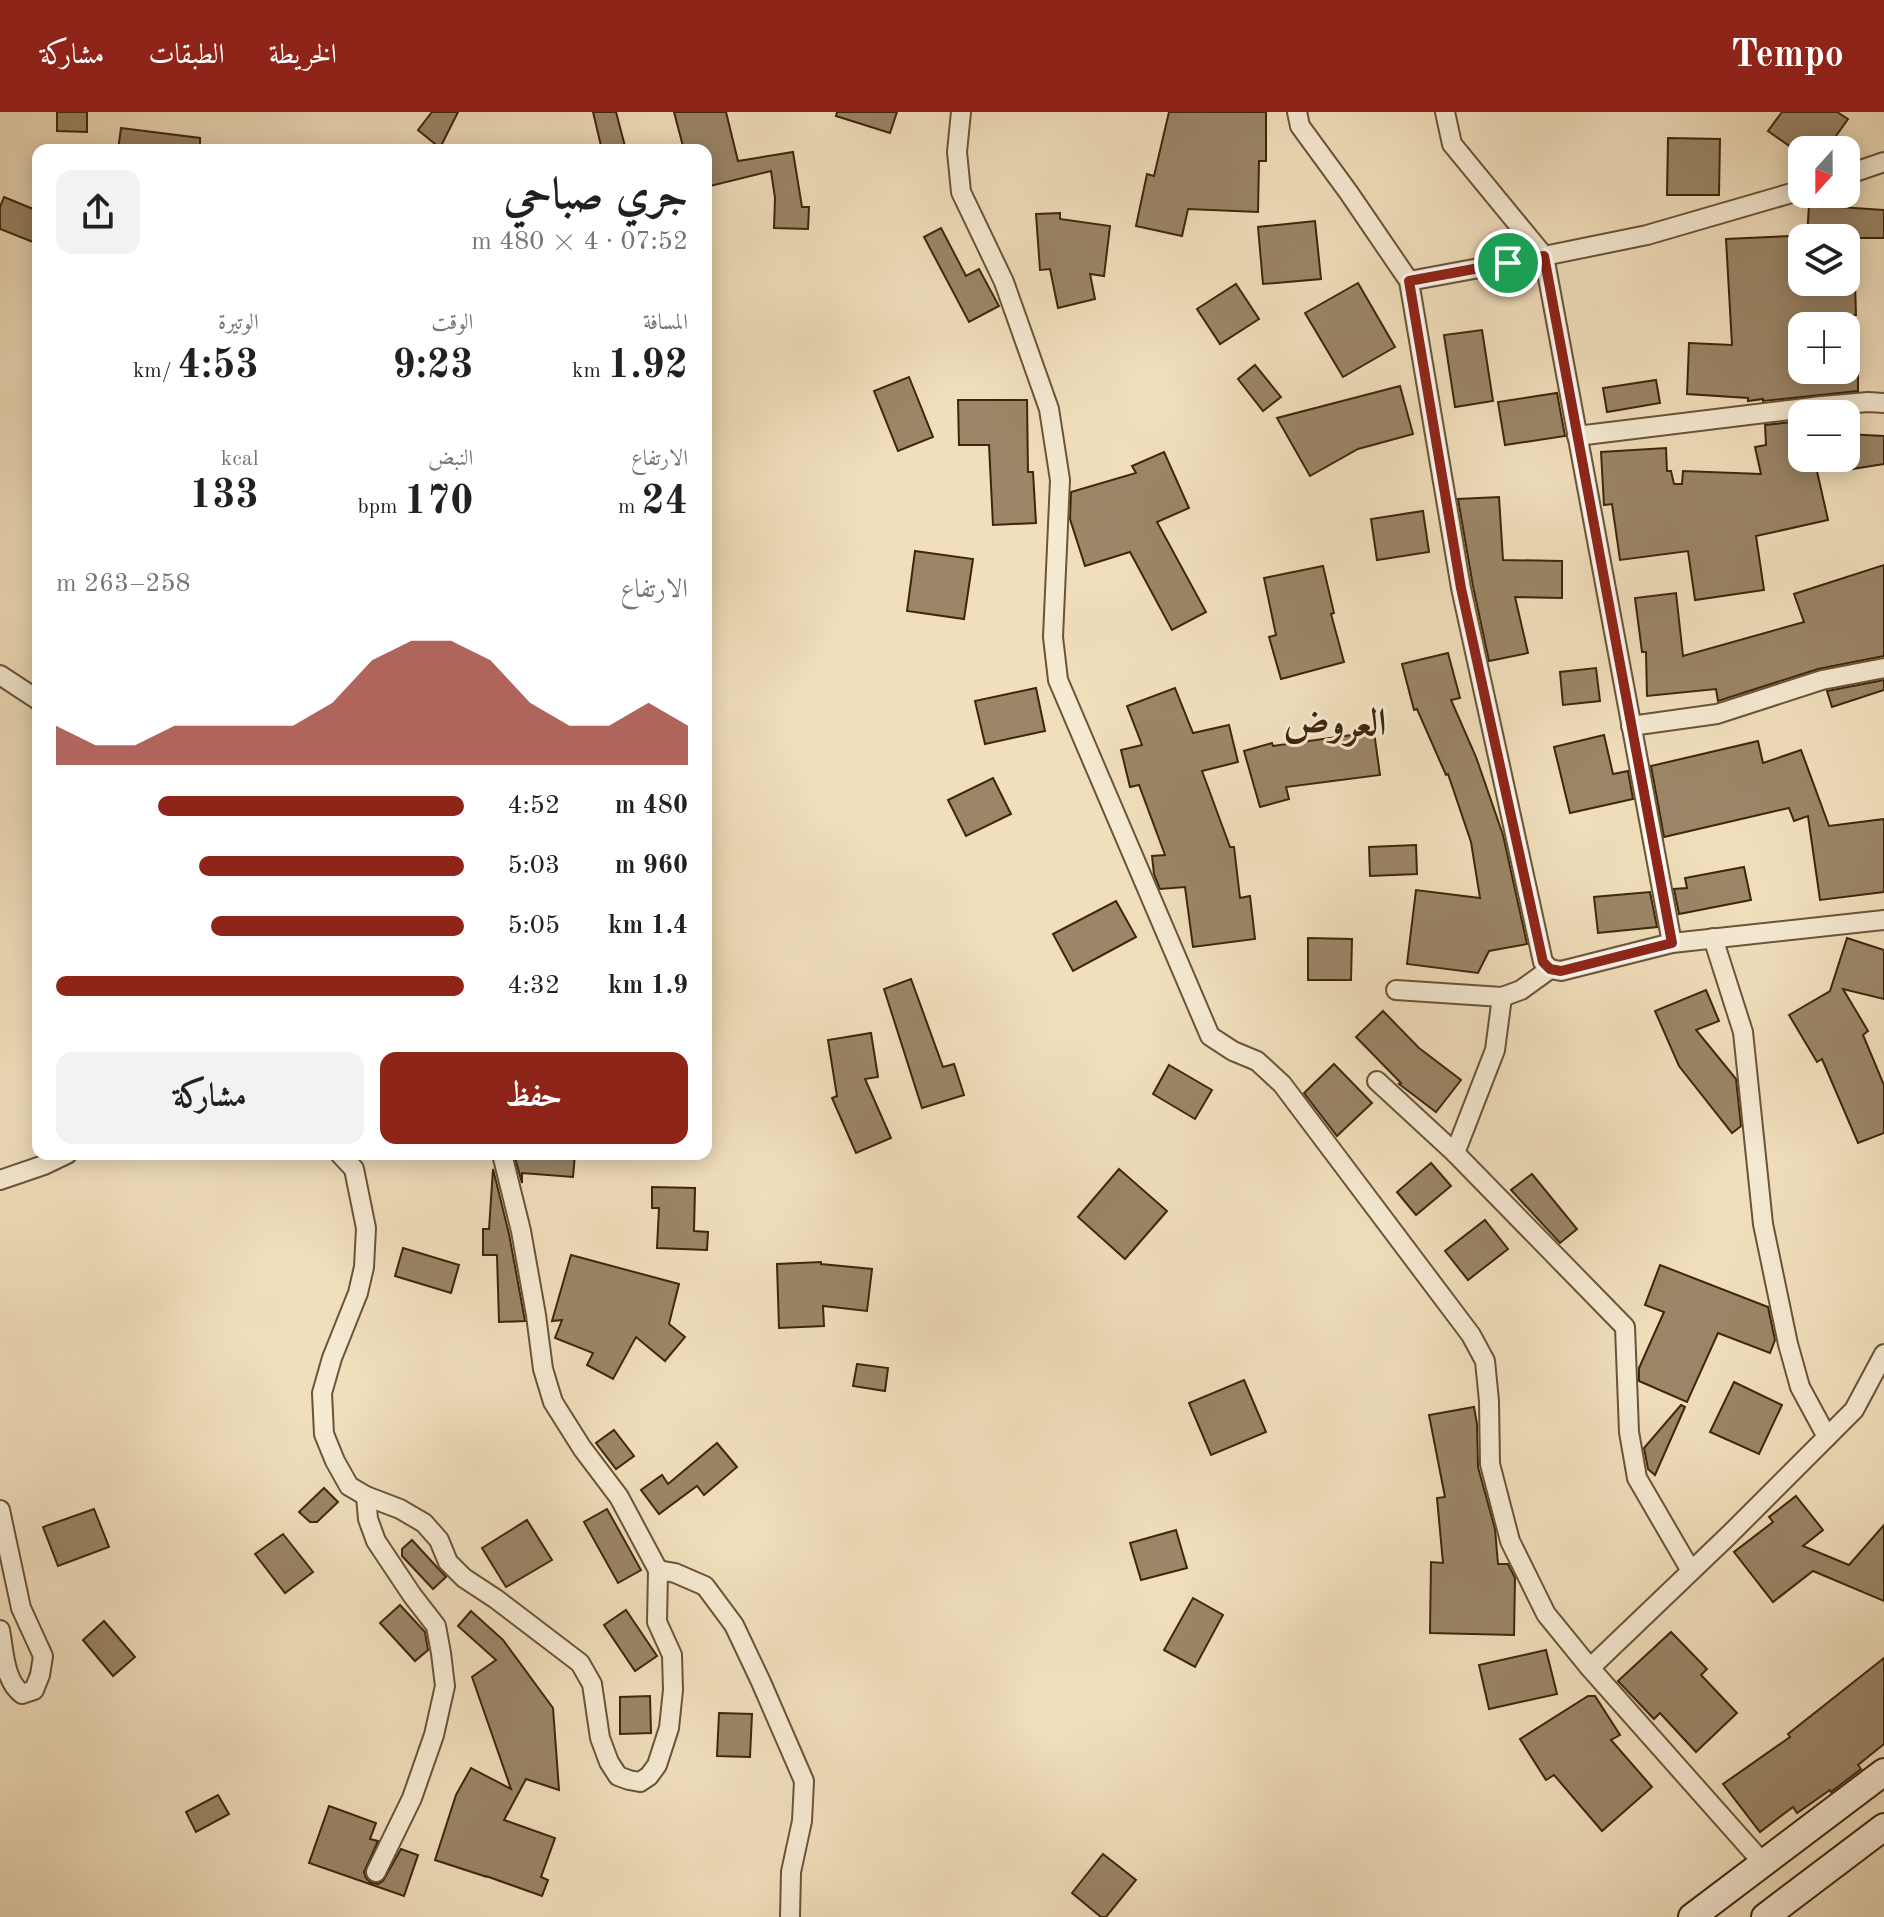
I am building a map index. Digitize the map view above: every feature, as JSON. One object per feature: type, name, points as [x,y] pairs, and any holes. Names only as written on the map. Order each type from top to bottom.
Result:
[{"type":"main road","points":[[1692,1917],[1884,1772]]},
{"type":"main road","points":[[1765,1917],[1884,1827]]},
{"type":"street","points":[[961,112],[957,152],[961,192],[1004,282],[1049,409],[1060,480],[1053,637],[1058,680],[1210,1036],[1233,1051],[1257,1061],[1282,1084],[1471,1335],[1485,1361],[1490,1464],[1510,1541],[1546,1614],[1763,1863]]},
{"type":"street","points":[[1297,112],[1300,126],[1409,281],[1461,588],[1543,962],[1550,969],[1561,971],[1672,943],[1884,920]]},
{"type":"street","points":[[1445,112],[1452,144],[1544,256],[1672,943]]},
{"type":"street","points":[[1860,170],[1884,162]]},
{"type":"street","points":[[1409,281],[1647,235],[1788,194]]},
{"type":"street","points":[[1577,436],[1822,406],[1884,403]]},
{"type":"street","points":[[1631,726],[1717,714],[1822,680],[1884,668]]},
{"type":"street","points":[[0,675],[32,696]]},
{"type":"street","points":[[1713,938],[1743,1032],[1763,1224],[1788,1344],[1800,1387],[1827,1437]]},
{"type":"street","points":[[1396,990],[1502,997],[1521,990],[1550,969]]},
{"type":"street","points":[[1455,1153],[1495,1050],[1502,997]]},
{"type":"street","points":[[1377,1081],[1455,1153],[1625,1327],[1629,1432],[1637,1478],[1691,1571]]},
{"type":"street","points":[[0,1180],[54,1160]]},
{"type":"street","points":[[346,1160],[354,1169],[366,1228],[364,1267],[358,1293],[332,1358],[322,1393],[324,1434],[335,1461],[349,1486],[424,1523],[439,1540],[448,1562],[464,1578],[580,1663],[592,1684],[600,1738],[609,1762],[618,1776],[640,1782],[657,1765],[669,1728],[673,1690],[672,1655],[657,1622],[658,1570],[619,1497],[582,1448],[553,1402],[543,1369],[521,1231],[503,1160]]},
{"type":"street","points":[[1590,1668],[1854,1410],[1884,1354]]},
{"type":"street","points":[[366,1496],[368,1519],[376,1541],[436,1626],[445,1686],[434,1735],[412,1798],[376,1872]]},
{"type":"street","points":[[0,1510],[21,1608],[43,1656],[34,1690],[22,1694],[15,1688],[7,1668],[0,1630]]},
{"type":"street","points":[[658,1570],[675,1573],[705,1586],[734,1625],[804,1781],[802,1821],[791,1872],[790,1917]]},
{"type":"building","points":[[57,112],[87,112],[87,132],[57,131]]},
{"type":"building","points":[[432,112],[458,112],[442,144],[435,144],[418,130]]},
{"type":"building","points":[[593,112],[616,112],[624,144],[601,144]]},
{"type":"building","points":[[674,112],[726,112],[738,161],[793,152],[802,207],[809,207],[808,229],[774,228],[775,198],[771,171],[712,186],[712,144],[682,144]]},
{"type":"building","points":[[837,112],[897,112],[890,133],[836,116]]},
{"type":"building","points":[[1169,112],[1266,112],[1266,161],[1259,161],[1258,212],[1188,209],[1182,236],[1136,226],[1147,174],[1154,176]]},
{"type":"building","points":[[1782,112],[1837,112],[1848,119],[1836,136],[1788,136],[1788,145],[1768,131]]},
{"type":"building","points":[[121,128],[200,138],[200,144],[119,144]]},
{"type":"building","points":[[1668,138],[1720,139],[1719,195],[1667,195]]},
{"type":"building","points":[[4,197],[32,209],[32,242],[0,229],[0,207]]},
{"type":"building","points":[[1809,208],[1884,210],[1884,238],[1860,238],[1860,224],[1808,224]]},
{"type":"building","points":[[1060,213],[1060,219],[1110,226],[1104,276],[1090,274],[1095,299],[1058,308],[1050,269],[1040,270],[1036,214]]},
{"type":"building","points":[[1315,221],[1321,279],[1263,284],[1258,227]]},
{"type":"building","points":[[941,228],[966,276],[979,269],[999,306],[969,322],[924,237]]},
{"type":"building","points":[[1788,236],[1788,296],[1855,296],[1856,312],[1788,312],[1788,384],[1858,384],[1858,391],[1763,401],[1687,394],[1689,343],[1732,345],[1726,239]]},
{"type":"building","points":[[1358,283],[1395,347],[1343,377],[1305,313]]},
{"type":"building","points":[[1236,284],[1259,319],[1220,344],[1197,309]]},
{"type":"building","points":[[1482,330],[1493,401],[1455,407],[1444,335]]},
{"type":"building","points":[[1255,365],[1281,397],[1263,411],[1238,379]]},
{"type":"building","points":[[909,377],[933,437],[898,451],[874,391]]},
{"type":"building","points":[[1656,380],[1660,403],[1607,412],[1603,388]]},
{"type":"building","points":[[1400,386],[1413,434],[1358,449],[1310,476],[1277,418]]},
{"type":"building","points":[[1557,393],[1565,436],[1505,445],[1498,402]]},
{"type":"building","points":[[958,400],[1027,400],[1028,472],[1033,472],[1036,523],[993,525],[989,445],[959,445]]},
{"type":"building","points":[[1788,423],[1788,472],[1817,472],[1828,520],[1756,536],[1764,590],[1695,600],[1688,551],[1620,560],[1612,504],[1604,505],[1601,452],[1666,448],[1667,471],[1671,471],[1674,484],[1682,484],[1683,471],[1761,474],[1755,447],[1766,445],[1765,425]]},
{"type":"building","points":[[1860,435],[1884,436],[1884,464],[1860,468]]},
{"type":"building","points":[[1164,452],[1189,508],[1157,522],[1206,612],[1172,630],[1130,552],[1085,566],[1070,519],[1071,492],[1136,473],[1132,466]]},
{"type":"building","points":[[1499,497],[1503,560],[1562,561],[1562,598],[1515,597],[1528,653],[1489,661],[1458,499]]},
{"type":"building","points":[[1423,511],[1429,552],[1377,560],[1371,519]]},
{"type":"building","points":[[915,551],[973,559],[964,619],[907,611]]},
{"type":"building","points":[[1884,565],[1884,656],[1818,669],[1718,701],[1716,689],[1647,696],[1646,652],[1642,652],[1635,598],[1676,593],[1683,656],[1804,622],[1794,594]]},
{"type":"building","points":[[1323,566],[1334,613],[1331,614],[1344,662],[1281,679],[1269,637],[1276,635],[1264,578]]},
{"type":"building","points":[[1448,653],[1460,698],[1451,700],[1476,757],[1503,835],[1527,944],[1489,951],[1478,973],[1407,964],[1416,890],[1480,898],[1471,842],[1448,774],[1417,709],[1414,710],[1402,664]]},
{"type":"building","points":[[1596,668],[1600,701],[1563,705],[1560,672]]},
{"type":"building","points":[[1884,680],[1884,690],[1832,707],[1827,691]]},
{"type":"building","points":[[1036,688],[1045,731],[985,744],[975,701]]},
{"type":"building","points":[[1175,688],[1193,733],[1229,725],[1238,762],[1202,771],[1230,847],[1234,847],[1240,898],[1250,896],[1255,939],[1193,947],[1185,887],[1160,889],[1154,874],[1152,856],[1165,855],[1139,785],[1130,787],[1121,750],[1142,745],[1127,706]]},
{"type":"building","points":[[1374,732],[1380,775],[1286,787],[1289,799],[1260,807],[1244,751],[1272,743],[1273,746]]},
{"type":"building","points":[[1604,735],[1613,774],[1628,771],[1633,799],[1570,813],[1554,747]]},
{"type":"building","points":[[1758,741],[1763,763],[1801,750],[1829,826],[1884,819],[1884,892],[1820,900],[1808,816],[1794,821],[1789,808],[1664,837],[1651,766]]},
{"type":"building","points":[[993,778],[1011,814],[966,836],[948,800]]},
{"type":"building","points":[[1416,845],[1417,874],[1370,876],[1369,847]]},
{"type":"building","points":[[1744,867],[1751,900],[1679,914],[1674,889],[1687,888],[1685,878]]},
{"type":"building","points":[[1650,892],[1657,927],[1598,933],[1594,897]]},
{"type":"building","points":[[1116,901],[1136,937],[1073,971],[1053,934]]},
{"type":"building","points":[[1308,938],[1352,939],[1351,980],[1308,980]]},
{"type":"building","points":[[1847,938],[1884,950],[1884,999],[1843,989],[1868,1031],[1863,1035],[1884,1085],[1884,1133],[1858,1143],[1822,1059],[1817,1062],[1789,1015],[1830,991]]},
{"type":"building","points":[[911,979],[943,1067],[954,1064],[964,1095],[922,1108],[884,989]]},
{"type":"building","points":[[1706,990],[1719,1021],[1696,1030],[1736,1079],[1741,1126],[1732,1133],[1679,1066],[1655,1011]]},
{"type":"building","points":[[1383,1011],[1419,1048],[1461,1080],[1436,1112],[1399,1084],[1356,1037]]},
{"type":"building","points":[[871,1033],[878,1077],[865,1079],[891,1138],[856,1153],[832,1098],[837,1096],[828,1040]]},
{"type":"building","points":[[1334,1064],[1372,1103],[1337,1136],[1304,1093]]},
{"type":"building","points":[[1169,1065],[1212,1090],[1195,1119],[1153,1094]]},
{"type":"building","points":[[516,1160],[574,1160],[573,1177],[522,1173],[522,1183]]},
{"type":"building","points":[[1431,1163],[1451,1186],[1416,1215],[1397,1192]]},
{"type":"building","points":[[493,1169],[525,1321],[499,1322],[497,1255],[483,1255],[483,1229],[489,1229]]},
{"type":"building","points":[[1119,1169],[1167,1211],[1125,1259],[1078,1217]]},
{"type":"building","points":[[1532,1174],[1577,1229],[1560,1243],[1511,1190]]},
{"type":"building","points":[[652,1187],[695,1188],[694,1231],[708,1232],[707,1250],[657,1248],[659,1208],[652,1208]]},
{"type":"building","points":[[1485,1220],[1508,1249],[1468,1280],[1445,1251]]},
{"type":"building","points":[[403,1248],[459,1265],[451,1293],[395,1276]]},
{"type":"building","points":[[571,1255],[679,1284],[669,1324],[685,1337],[665,1361],[636,1337],[613,1379],[587,1365],[593,1353],[555,1338],[562,1320],[552,1321]]},
{"type":"building","points":[[821,1262],[872,1269],[867,1311],[823,1306],[824,1326],[779,1328],[777,1264]]},
{"type":"building","points":[[1660,1265],[1768,1307],[1775,1340],[1770,1353],[1718,1333],[1687,1402],[1639,1381],[1639,1368],[1664,1312],[1645,1305]]},
{"type":"building","points":[[857,1364],[888,1368],[885,1391],[853,1386]]},
{"type":"building","points":[[1244,1380],[1266,1432],[1211,1455],[1189,1403]]},
{"type":"building","points":[[1734,1382],[1782,1405],[1759,1454],[1710,1432]]},
{"type":"building","points":[[1681,1405],[1685,1407],[1655,1475],[1648,1469],[1644,1448]]},
{"type":"building","points":[[1474,1407],[1478,1467],[1495,1529],[1498,1564],[1508,1564],[1515,1578],[1514,1635],[1430,1633],[1431,1562],[1443,1563],[1437,1498],[1445,1497],[1429,1415]]},
{"type":"building","points":[[614,1430],[634,1456],[616,1469],[596,1443]]},
{"type":"building","points":[[717,1443],[737,1467],[704,1495],[697,1486],[659,1514],[641,1490],[662,1475],[668,1484]]},
{"type":"building","points":[[324,1488],[338,1502],[317,1522],[310,1522],[299,1512]]},
{"type":"building","points":[[1796,1496],[1823,1530],[1803,1546],[1849,1565],[1884,1525],[1884,1601],[1813,1571],[1773,1602],[1734,1552],[1773,1522],[1769,1517]]},
{"type":"building","points":[[94,1509],[109,1547],[58,1566],[43,1527]]},
{"type":"building","points":[[607,1509],[641,1570],[618,1583],[584,1522]]},
{"type":"building","points":[[527,1520],[552,1560],[506,1587],[482,1548]]},
{"type":"building","points":[[1176,1530],[1187,1568],[1141,1580],[1130,1543]]},
{"type":"building","points":[[283,1534],[313,1572],[285,1593],[255,1554]]},
{"type":"building","points":[[412,1540],[446,1577],[433,1589],[402,1556],[402,1549]]},
{"type":"building","points":[[1193,1598],[1223,1615],[1195,1667],[1164,1650]]},
{"type":"building","points":[[400,1605],[425,1632],[428,1650],[415,1661],[380,1623]]},
{"type":"building","points":[[626,1610],[657,1656],[635,1671],[604,1625]]},
{"type":"building","points":[[471,1611],[503,1640],[553,1708],[559,1790],[526,1779],[504,1820],[555,1838],[541,1877],[548,1880],[542,1896],[435,1860],[456,1795],[471,1768],[511,1789],[472,1677],[496,1660],[458,1626]]},
{"type":"building","points":[[104,1621],[135,1657],[113,1676],[83,1640]]},
{"type":"building","points":[[1671,1632],[1707,1669],[1701,1675],[1737,1713],[1696,1752],[1660,1713],[1654,1719],[1618,1681]]},
{"type":"building","points":[[1546,1650],[1557,1694],[1489,1709],[1479,1665]]},
{"type":"building","points":[[1884,1658],[1884,1744],[1858,1765],[1861,1769],[1831,1792],[1797,1813],[1793,1807],[1760,1832],[1723,1784],[1790,1737],[1788,1734]]},
{"type":"building","points":[[650,1696],[651,1733],[620,1734],[620,1697]]},
{"type":"building","points":[[1588,1696],[1595,1696],[1620,1735],[1611,1740],[1652,1787],[1602,1831],[1554,1775],[1546,1780],[1520,1739]]},
{"type":"building","points":[[719,1713],[752,1714],[750,1757],[717,1756]]},
{"type":"building","points":[[218,1795],[229,1814],[196,1832],[186,1812]]},
{"type":"building","points":[[329,1806],[376,1823],[370,1839],[378,1841],[364,1872],[370,1882],[378,1884],[383,1881],[401,1849],[418,1855],[404,1896],[309,1863]]},
{"type":"building","points":[[1103,1854],[1136,1880],[1106,1917],[1101,1917],[1072,1893]]},
{"type":"district","name":"العروض","points":[[1335,722]]},
{"type":"route","points":[[1544,256],[1672,943],[1561,971],[1550,969],[1543,962],[1461,588],[1409,281],[1508,263],[1544,256]]}]
